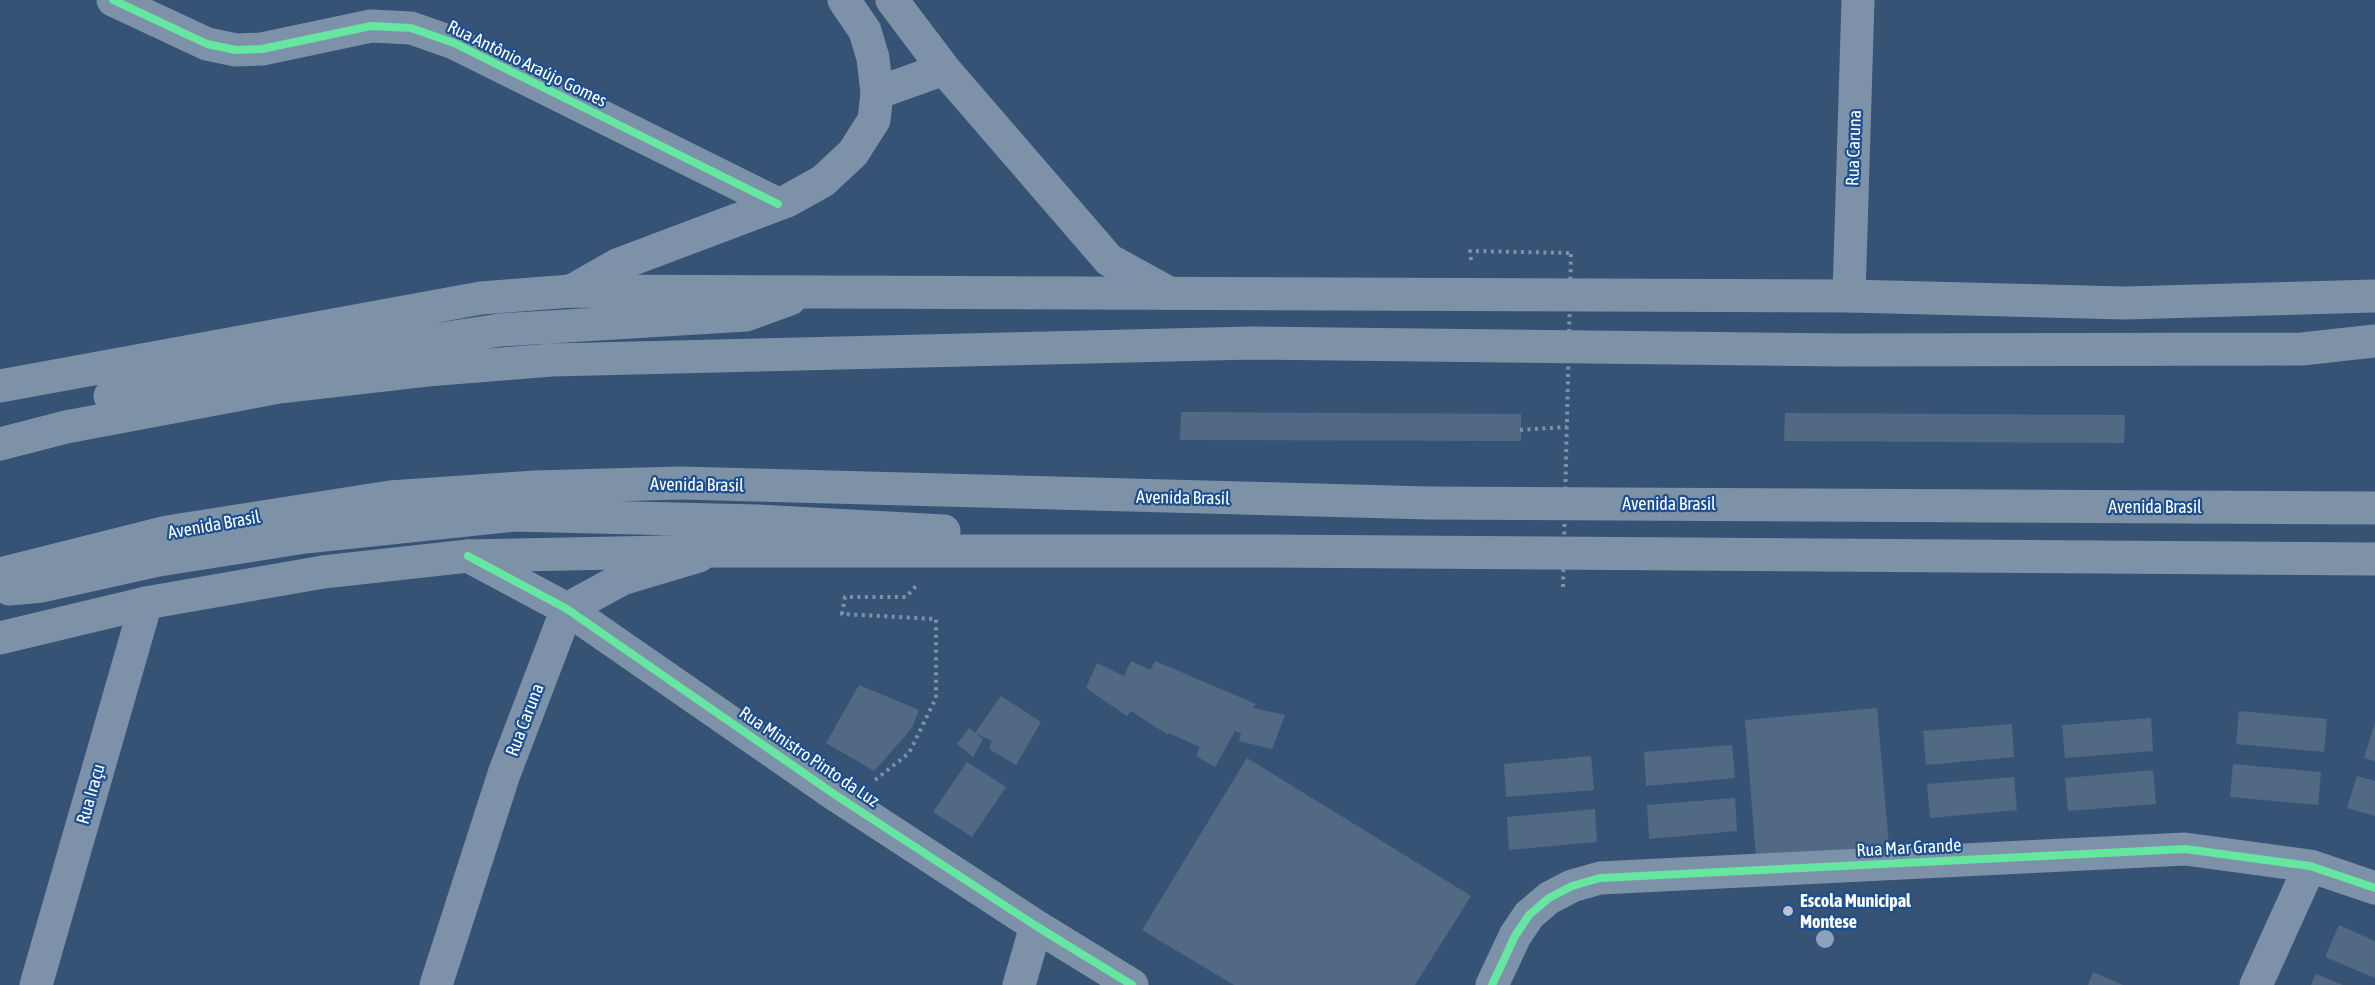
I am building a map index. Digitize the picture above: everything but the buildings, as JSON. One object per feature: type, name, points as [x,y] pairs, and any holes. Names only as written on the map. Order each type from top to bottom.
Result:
[{"type":"highway","points":[[0,386],[481,298],[571,291],[1849,296],[2125,303],[2375,296]]},
{"type":"highway","points":[[0,420],[225,372],[500,330],[746,315],[811,291]]},
{"type":"highway","points":[[0,444],[66,427],[279,387],[427,370],[552,360],[1252,343],[1867,350],[2302,349],[2375,341]]},
{"type":"highway","name":"Avenida Brasil","points":[[0,574],[167,532],[390,497],[535,487],[658,483],[1429,503],[2375,508]]},
{"type":"highway","points":[[0,590],[42,586],[159,560],[305,537],[514,515],[757,520],[951,531],[1095,551]]},
{"type":"highway","points":[[0,638],[146,603],[323,572],[468,556],[715,551],[1095,551],[2375,559]]},
{"type":"street","name":"Rua Antônio Araújo Gomes","points":[[113,0],[207,44],[236,51],[262,49],[371,26],[411,28],[454,43],[778,204]]},
{"type":"street","points":[[571,291],[617,265],[778,204],[824,182],[853,153],[874,120],[877,93],[873,58],[865,31],[844,0]]},
{"type":"street","points":[[892,0],[944,69],[1109,260],[1169,293]]},
{"type":"street","name":"Rua Caruna","points":[[1849,296],[1858,0]]},
{"type":"street","points":[[877,93],[944,69]]},
{"type":"street","points":[[567,609],[622,579],[715,551]]},
{"type":"street","name":"Rua Ministro Pinto da Luz","points":[[468,556],[567,609],[834,794],[1036,926],[1132,985]]},
{"type":"street","name":"Rua Iraçu","points":[[36,985],[146,603]]},
{"type":"street","name":"Rua Caruna","points":[[436,985],[504,774],[567,609]]},
{"type":"street","name":"Rua Mar Grande","points":[[1492,985],[1515,936],[1529,915],[1549,898],[1564,890],[1600,878],[2185,849],[2310,866],[2375,888]]},
{"type":"street","points":[[2256,985],[2310,866]]},
{"type":"street","points":[[1019,985],[1036,926]]},
{"type":"path","points":[[1563,587],[1571,253]]},
{"type":"path","points":[[1520,430],[1567,427]]},
{"type":"path","points":[[834,794],[878,779],[909,753],[936,698],[936,619],[842,614],[845,597],[906,597],[948,552]]},
{"type":"cycle path","points":[[113,0],[207,44],[236,50],[262,49],[371,26],[411,28],[454,43],[778,204]]},
{"type":"cycle path","points":[[468,556],[567,609],[834,794],[1036,926],[1132,985]]},
{"type":"cycle path","points":[[1492,985],[1515,936],[1529,915],[1549,898],[1572,886],[1600,878],[2185,849],[2310,866],[2375,888]]},
{"type":"place","name":"Escola Municipal Montese","points":[[1788,911]]}]
